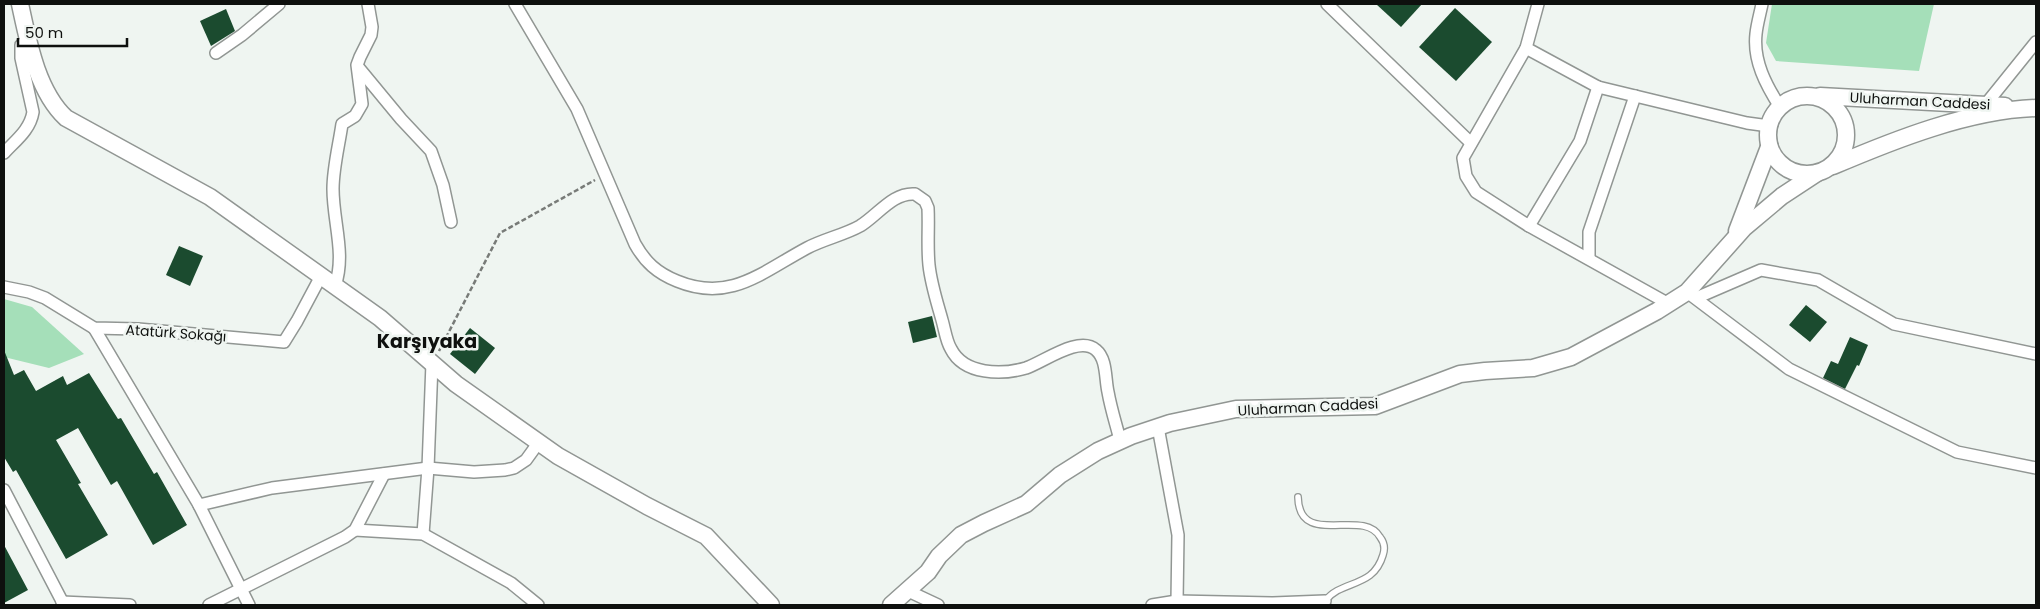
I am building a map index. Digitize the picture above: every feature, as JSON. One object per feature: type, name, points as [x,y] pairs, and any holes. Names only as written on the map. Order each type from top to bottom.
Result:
[{"type":"main road","points":[[20,4],[28,40],[49,98],[57,110],[66,118],[210,197],[380,318],[456,384],[558,456],[647,506],[706,536],[771,605]]},
{"type":"main road","points":[[1800,96],[1813,96],[1826,100],[1836,109],[1844,120],[1847,133],[1845,146],[1839,158],[1824,170],[1804,175],[1786,169],[1778,163],[1769,147],[1767,137],[1773,115],[1780,107],[1789,100],[1800,96]]},
{"type":"main road","name":"Uluharman Caddesi","points":[[1813,96],[2032,108]]},
{"type":"main road","name":"Uluharman Caddesi","points":[[891,605],[928,572],[939,556],[962,535],[1026,504],[1060,475],[1098,451],[1120,440],[1190,418],[1250,408],[1375,406],[1460,374],[1543,366],[1570,357],[1669,304],[1692,295],[1735,236],[1767,207],[1824,170],[1872,150],[1930,130],[1986,115],[2032,108]]},
{"type":"main road","name":"Uluharman Caddesi","points":[[1735,236],[1769,147]]},
{"type":"street","points":[[216,53],[242,35],[278,4]]},
{"type":"street","points":[[335,286],[340,272],[340,260],[333,189],[342,124],[355,116],[362,104],[357,65],[371,35],[372,27],[368,4]]},
{"type":"street","points":[[515,4],[577,109],[606,174],[621,215],[642,256],[658,272],[688,286],[702,289],[727,288],[741,284],[808,247],[858,227],[900,196],[908,193],[921,196],[928,208],[928,253],[933,285],[950,349],[956,357],[963,364],[973,368],[999,371],[1026,368],[1081,344],[1093,347],[1101,356],[1104,366],[1108,392],[1120,440]]},
{"type":"street","points":[[1327,4],[1471,143]]},
{"type":"street","points":[[1538,4],[1526,48],[1463,158],[1466,176],[1476,192],[1529,226],[1669,304]]},
{"type":"street","points":[[1762,4],[1755,36],[1757,55],[1761,74],[1780,107]]},
{"type":"street","points":[[4,153],[27,130],[33,112],[21,58],[21,45],[28,40]]},
{"type":"street","points":[[1986,104],[2036,42]]},
{"type":"street","points":[[1526,48],[1598,87],[1747,123],[1769,126]]},
{"type":"street","points":[[357,65],[401,119],[431,151],[443,185],[451,222]]},
{"type":"street","points":[[1529,226],[1580,141],[1598,87]]},
{"type":"street","points":[[1589,258],[1589,232],[1636,96]]},
{"type":"street","points":[[1692,295],[1761,270],[1818,280],[1894,324],[2036,354]]},
{"type":"street","name":"Atatürk Sokağı","points":[[4,287],[29,292],[44,298],[94,328],[138,329],[284,342],[321,276]]},
{"type":"street","points":[[1692,295],[1789,369],[1957,452],[2036,468]]},
{"type":"street","points":[[94,328],[199,505],[249,605]]},
{"type":"street","points":[[423,534],[428,468],[432,363]]},
{"type":"street","points":[[1158,427],[1178,535],[1177,601]]},
{"type":"street","points":[[199,505],[272,488],[428,468],[474,472],[505,470],[514,468],[526,460],[539,442]]},
{"type":"street","points":[[209,605],[345,537],[355,530],[384,474]]},
{"type":"street","points":[[4,490],[63,604],[130,605]]},
{"type":"street","points":[[355,530],[423,534],[510,583],[538,605]]},
{"type":"street","points":[[906,590],[938,605]]},
{"type":"street","points":[[1152,605],[1177,601],[1273,603],[1325,601]]},
{"type":"lane","points":[[1298,497],[1300,510],[1313,523],[1355,525],[1372,528],[1381,537],[1383,544],[1382,557],[1372,574],[1359,583],[1332,594],[1325,601]]},
{"type":"path","points":[[432,363],[500,233],[606,174]]},
{"type":"green space","points":[[1772,4],[1934,4],[1919,71],[1776,61],[1766,43]]},
{"type":"green space","points":[[4,299],[32,307],[84,354],[49,368],[4,357]]},
{"type":"building","points":[[1376,4],[1422,4],[1401,27]]},
{"type":"building","points":[[1455,8],[1492,42],[1456,81],[1419,47]]},
{"type":"building","points":[[226,9],[235,31],[211,46],[200,21]]},
{"type":"building","points":[[179,246],[203,256],[190,286],[166,275]]},
{"type":"building","points":[[1806,305],[1827,322],[1810,342],[1789,325]]},
{"type":"building","points":[[932,316],[937,337],[913,343],[908,322]]},
{"type":"building","points":[[470,328],[495,348],[475,374],[450,354]]},
{"type":"building","points":[[1850,337],[1868,345],[1859,366],[1857,365],[1845,389],[1823,378],[1831,361],[1838,364]]},
{"type":"building","points":[[4,350],[14,375],[24,370],[36,391],[63,376],[67,385],[89,373],[118,419],[121,418],[154,474],[157,472],[187,525],[153,545],[117,481],[111,485],[78,428],[56,440],[81,483],[78,484],[108,535],[66,559],[16,470],[13,472],[4,457]]},
{"type":"building","points":[[4,545],[28,590],[4,603]]},
{"type":"district","name":"Karşıyaka","points":[[427,341]]}]
